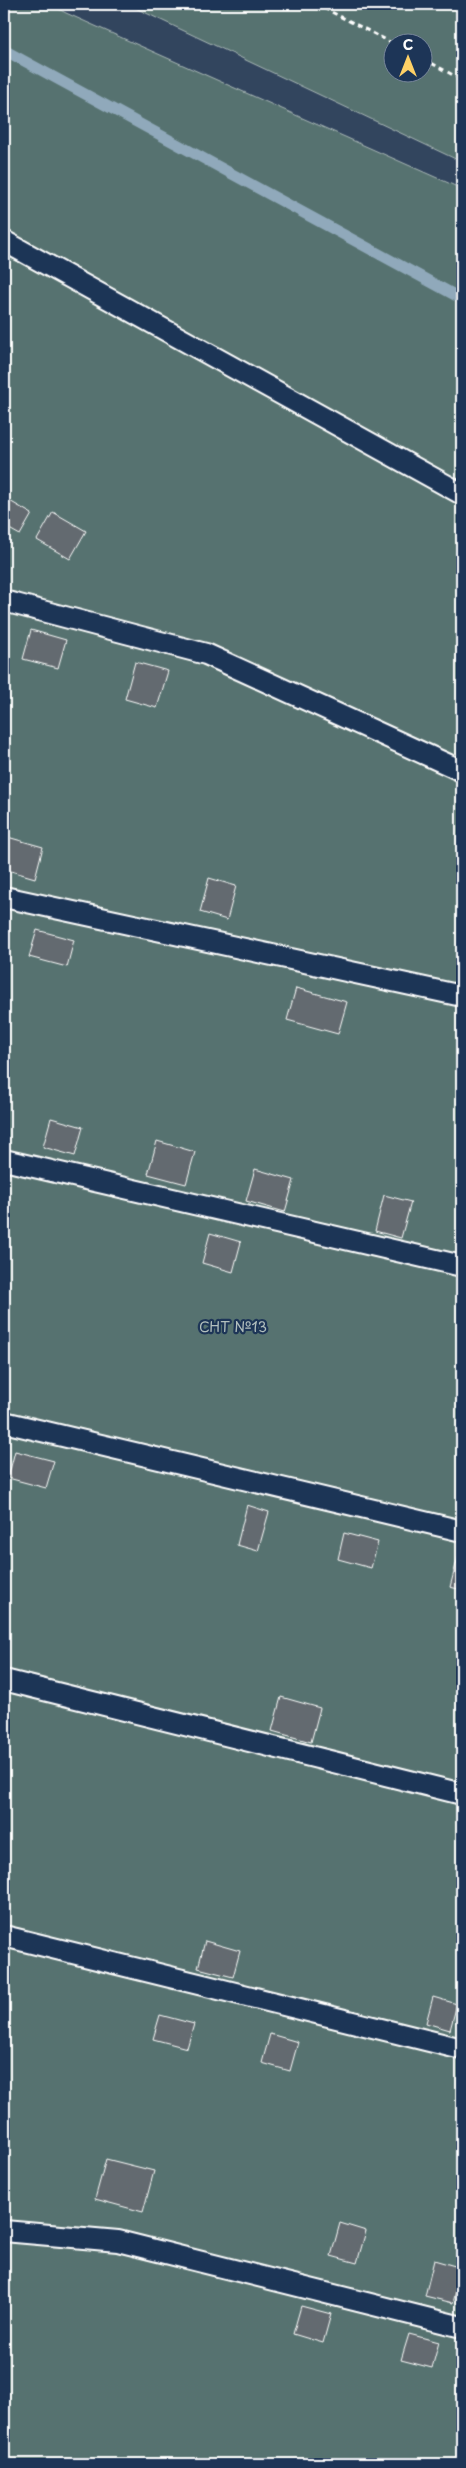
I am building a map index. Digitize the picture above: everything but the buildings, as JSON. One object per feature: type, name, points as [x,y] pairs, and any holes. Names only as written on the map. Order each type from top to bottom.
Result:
[{"type":"lane","points":[[4,240],[462,494]]},
{"type":"lane","points":[[4,602],[206,654],[462,771]]},
{"type":"lane","points":[[4,897],[462,996]]},
{"type":"lane","points":[[4,1160],[462,1266]]},
{"type":"lane","points":[[4,1422],[462,1531]]},
{"type":"lane","points":[[4,1680],[462,1794]]},
{"type":"lane","points":[[4,1936],[462,2049]]},
{"type":"lane","points":[[4,2232],[118,2241],[462,2327]]},
{"type":"path","points":[[316,4],[384,39]]},
{"type":"path","points":[[434,65],[462,80]]},
{"type":"green space","name":"СНТ №13","points":[[4,4],[49,4],[462,189],[462,2464],[4,2464]]},
{"type":"green space","points":[[127,4],[462,4],[462,162]]},
{"type":"waterway","points":[[4,50],[462,299]]}]
